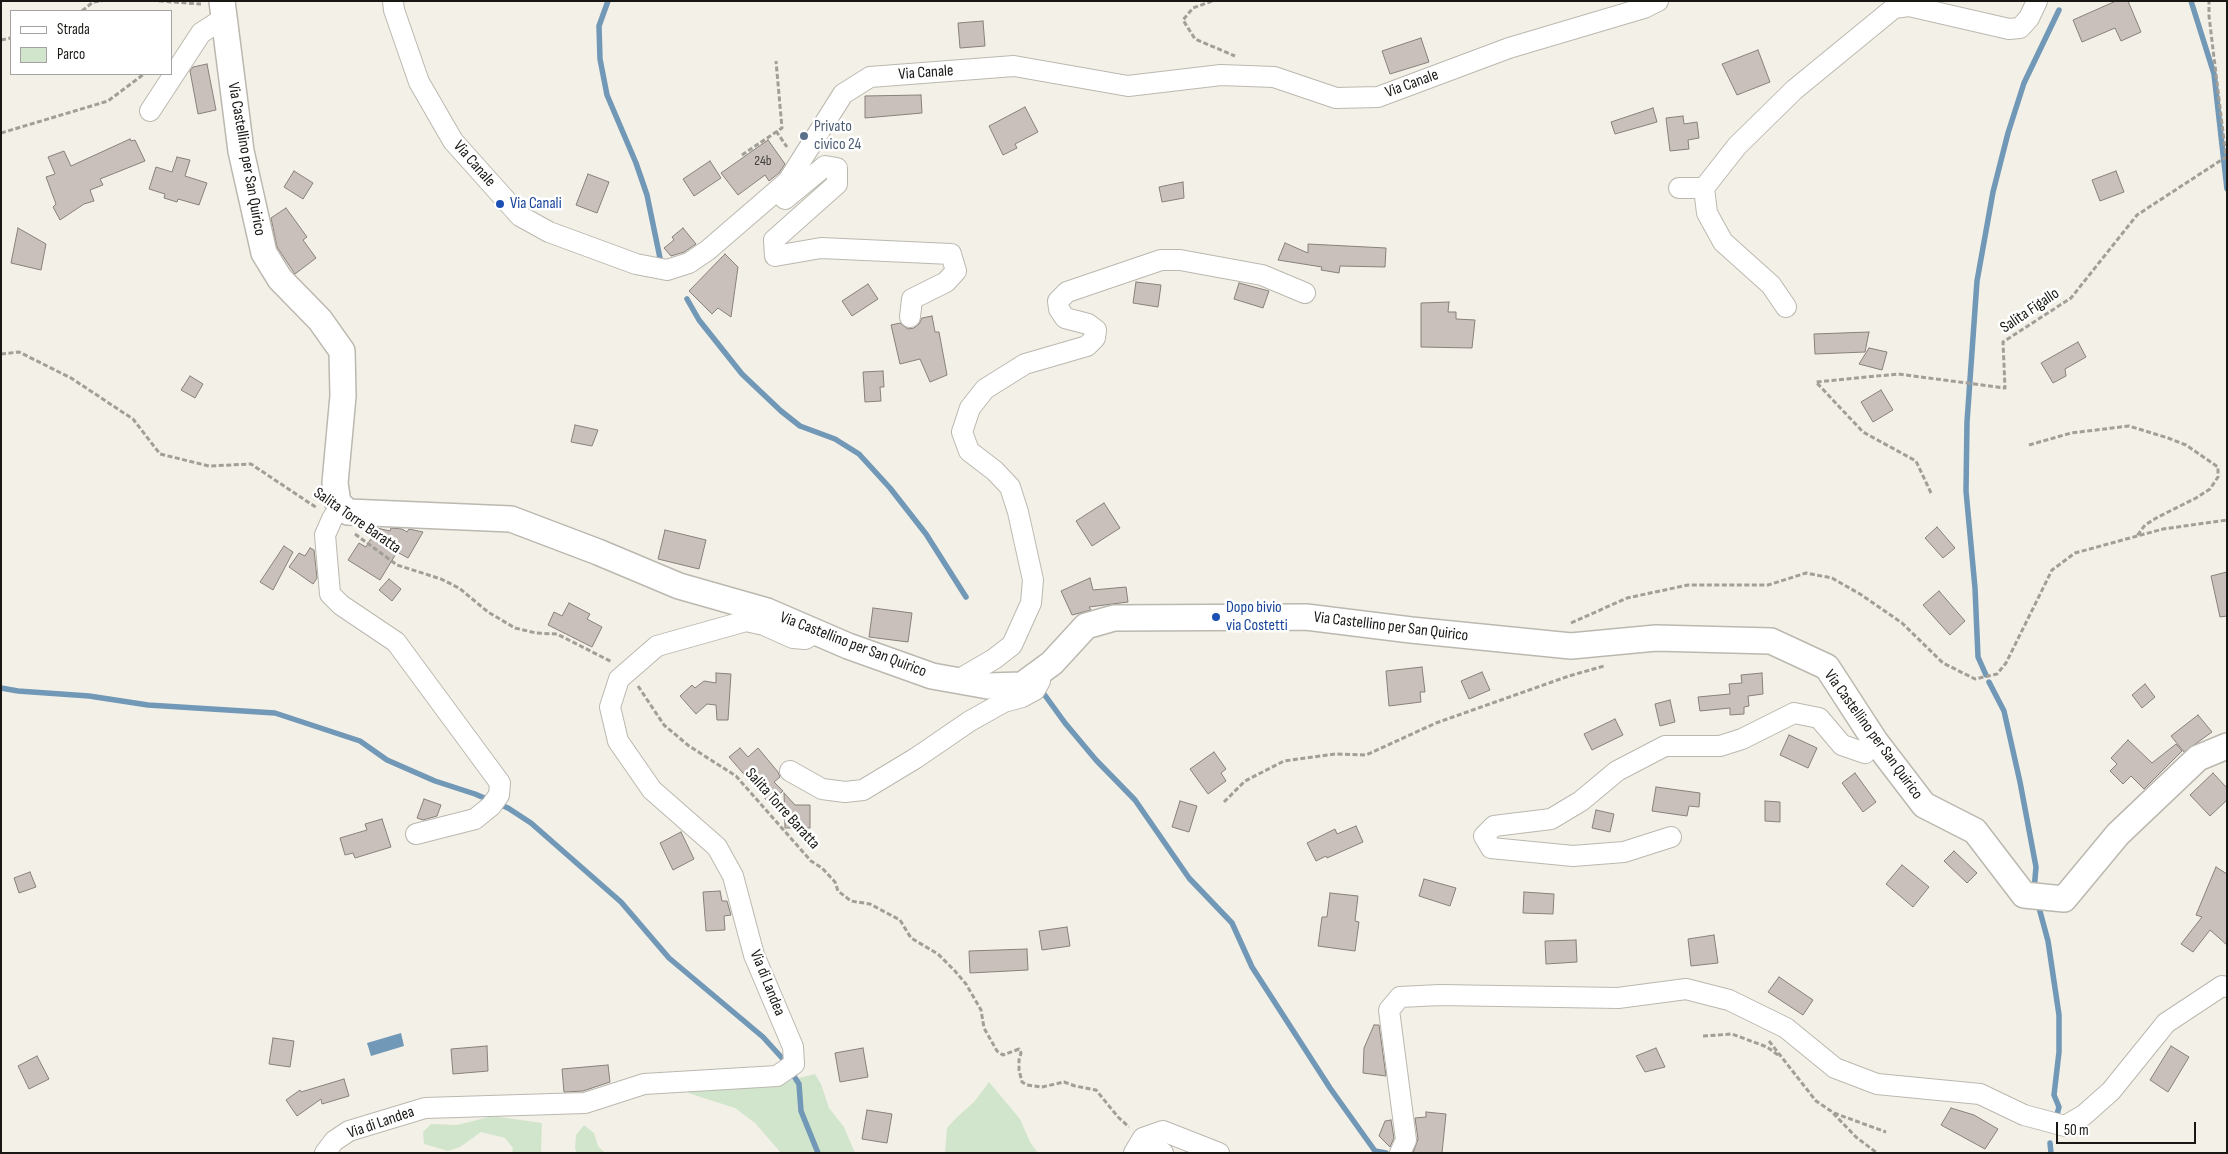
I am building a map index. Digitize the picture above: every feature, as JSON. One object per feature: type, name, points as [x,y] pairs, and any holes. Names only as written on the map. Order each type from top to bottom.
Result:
[{"type":"street","name":"Via Canale","points":[[393,1],[394,10],[419,82],[453,141],[520,216],[532,224],[636,264],[668,270],[689,263],[708,250],[788,181],[844,94],[870,77],[1014,66],[1128,86],[1222,75],[1274,77],[1336,98],[1378,97],[1509,48],[1644,8],[1658,1]]},
{"type":"street","points":[[1786,307],[1771,285],[1723,242],[1707,213],[1704,188],[1737,146],[1794,90],[1894,8],[1909,6],[2009,29],[2020,28],[2029,18],[2037,1]]},
{"type":"street","points":[[150,111],[201,33],[223,8]]},
{"type":"street","name":"Via Castellino per San Quirico","points":[[223,8],[242,151],[264,253],[280,279],[320,320],[342,352],[343,396],[335,483],[338,503],[336,512],[511,519],[598,552],[679,586],[767,611],[848,646],[932,676],[988,686],[1022,685],[1045,668],[1086,626],[1114,618],[1306,616],[1411,630],[1571,646],[1656,638],[1771,642],[1827,667],[1875,742],[1924,806],[1975,831],[2024,895],[2064,899],[2118,834],[2198,758],[2227,746]]},
{"type":"street","points":[[777,190],[784,199],[825,166],[837,168],[837,184],[774,240],[775,256],[822,248],[951,254],[956,271],[946,282],[912,299],[910,317]]},
{"type":"street","points":[[1680,188],[1704,188]]},
{"type":"street","points":[[958,680],[994,659],[1012,645],[1031,604],[1033,580],[1018,512],[1010,488],[995,471],[969,450],[962,432],[970,408],[986,389],[1024,364],[1088,346],[1095,338],[1096,330],[1088,324],[1065,318],[1059,309],[1058,302],[1067,292],[1161,260],[1180,260],[1262,275],[1304,293]]},
{"type":"street","points":[[336,512],[325,535],[330,594],[341,605],[396,642],[500,783],[499,795],[491,806],[475,819],[416,834]]},
{"type":"street","name":"Via di Landea","points":[[325,1153],[334,1141],[349,1131],[425,1108],[584,1103],[644,1084],[776,1076],[794,1064],[793,1047],[754,955],[733,876],[717,847],[652,790],[618,741],[610,707],[619,679],[657,646],[746,621],[764,625],[793,638],[805,639],[817,632]]},
{"type":"street","points":[[790,771],[822,789],[845,792],[863,790],[916,758],[970,721],[1004,702],[1022,697],[1035,690],[1044,674],[1045,668]]},
{"type":"street","points":[[1671,837],[1624,852],[1572,856],[1491,848],[1484,836],[1494,826],[1552,820],[1581,800],[1616,771],[1665,746],[1720,746],[1742,738],[1794,713],[1819,718],[1842,744],[1864,753],[1875,742]]},
{"type":"street","points":[[1400,1153],[1406,1140],[1389,1010],[1400,997],[1440,995],[1618,998],[1686,989],[1730,1000],[1786,1028],[1835,1068],[1877,1084],[1980,1094],[2024,1115],[2065,1126],[2084,1115],[2111,1091],[2166,1023],[2222,986],[2227,987]]},
{"type":"street","points":[[1139,1145],[1163,1131],[1220,1153]]},
{"type":"street","points":[[1139,1145],[1163,1153]]},
{"type":"path","points":[[83,10],[93,2],[102,1]]},
{"type":"path","points":[[159,1],[223,8]]},
{"type":"path","points":[[1212,1],[1193,8],[1184,20],[1187,28],[1195,39],[1241,58]]},
{"type":"path","name":"Salita Figallo","points":[[1931,494],[1916,461],[1863,432],[1816,382],[1898,374],[2005,388],[2003,342],[2071,298],[2137,215],[2226,156],[2209,16],[2209,1]]},
{"type":"path","points":[[742,155],[782,128],[776,61]]},
{"type":"path","points":[[1,133],[108,101],[143,75]]},
{"type":"path","name":"Salita Torre Baratta","points":[[1,354],[19,352],[71,378],[133,419],[160,454],[209,466],[251,464],[336,512],[397,565],[441,579],[459,588],[488,612],[515,628],[536,633],[557,634],[607,658],[628,672],[653,705],[664,725],[688,746],[736,776],[811,861],[835,882],[838,890],[851,901],[870,904],[900,920],[911,938],[938,954],[955,971],[966,984],[982,1010],[984,1028],[997,1051],[1003,1055],[1019,1049],[1022,1053],[1018,1070],[1022,1082],[1027,1085],[1042,1087],[1064,1082],[1096,1090],[1139,1145]]},
{"type":"path","points":[[2029,445],[2071,434],[2129,426],[2168,438],[2186,446],[2218,467],[2218,477],[2210,489],[2145,525],[2136,536]]},
{"type":"path","points":[[1548,644],[1571,622],[1627,598],[1688,585],[1768,585],[1806,573],[1832,578],[1860,594],[1902,623],[1943,663],[1975,679],[1997,674],[2006,664],[2052,570],[2076,553],[2163,529],[2227,520]]},
{"type":"path","points":[[1224,802],[1245,781],[1284,762],[1335,754],[1366,755],[1436,723],[1569,676],[1606,666]]},
{"type":"path","points":[[1703,1036],[1732,1034],[1767,1047],[1781,1058]]},
{"type":"path","points":[[1768,1040],[1816,1101],[1831,1112],[1856,1137],[1878,1153]]},
{"type":"path","points":[[1831,1112],[1886,1132]]},
{"type":"green space","points":[[815,1074],[821,1084],[829,1108],[844,1127],[855,1153],[781,1153],[755,1123],[735,1108],[688,1093],[697,1086],[742,1088],[766,1086]]},
{"type":"green space","points":[[989,1082],[1020,1119],[1030,1142],[1038,1153],[945,1153],[947,1128],[974,1102]]},
{"type":"green space","points":[[493,1116],[542,1123],[541,1153],[512,1153],[513,1148],[505,1138],[481,1132],[460,1147],[448,1151],[424,1144],[423,1132],[431,1124],[457,1125]]},
{"type":"green space","points":[[584,1125],[594,1133],[598,1146],[605,1153],[577,1153],[575,1148],[576,1135]]},
{"type":"water","points":[[401,1033],[404,1046],[371,1056],[367,1043]]},
{"type":"building","points":[[2116,1],[2128,1],[2141,32],[2121,41],[2115,28],[2082,42],[2073,20]]},
{"type":"building","points":[[983,21],[985,46],[960,48],[958,23]]},
{"type":"building","points":[[1421,38],[1429,62],[1390,74],[1382,51]]},
{"type":"building","points":[[1758,50],[1770,82],[1737,95],[1722,64]]},
{"type":"building","points":[[207,64],[216,110],[198,114],[190,71],[193,67]]},
{"type":"building","points":[[921,95],[922,113],[865,118],[865,96]]},
{"type":"building","points":[[1025,107],[1038,132],[1015,144],[1017,148],[1003,155],[989,126]]},
{"type":"building","points":[[1653,108],[1657,122],[1615,134],[1611,122]]},
{"type":"building","points":[[1683,116],[1684,124],[1697,122],[1699,138],[1688,140],[1689,149],[1670,151],[1666,118]]},
{"type":"building","points":[[130,139],[131,141],[135,140],[145,161],[100,179],[103,185],[90,190],[94,201],[84,204],[60,220],[53,207],[56,204],[46,177],[55,174],[48,157],[64,151],[71,166]]},
{"type":"building","points":[[768,140],[785,164],[779,173],[769,181],[765,175],[738,195],[721,173]]},
{"type":"building","points":[[177,157],[190,160],[185,176],[207,183],[199,205],[178,199],[177,202],[164,198],[165,194],[149,189],[156,167],[172,172]]},
{"type":"building","points":[[710,161],[721,178],[694,196],[683,179]]},
{"type":"building","points":[[294,171],[313,183],[303,199],[284,187]]},
{"type":"building","points":[[2116,171],[2124,192],[2100,201],[2092,180]]},
{"type":"building","points":[[588,174],[609,182],[597,213],[576,205]]},
{"type":"building","points":[[1183,182],[1184,198],[1162,202],[1159,187]]},
{"type":"building","points":[[286,208],[307,237],[303,240],[316,258],[295,274],[277,247],[271,218]]},
{"type":"building","points":[[18,228],[46,244],[41,270],[11,263]]},
{"type":"building","points":[[683,228],[696,244],[684,252],[671,256],[664,248],[674,240],[672,237]]},
{"type":"building","points":[[1285,243],[1308,253],[1308,244],[1386,248],[1385,267],[1340,266],[1339,273],[1321,270],[1322,267],[1278,260]]},
{"type":"building","points":[[725,254],[738,267],[731,317],[718,308],[712,314],[689,291]]},
{"type":"building","points":[[1136,282],[1161,285],[1158,307],[1133,303]]},
{"type":"building","points":[[1239,283],[1269,291],[1263,308],[1234,299]]},
{"type":"building","points":[[868,284],[878,299],[852,316],[842,301]]},
{"type":"building","points":[[1449,302],[1448,312],[1456,312],[1456,319],[1475,320],[1472,348],[1421,347],[1421,303]]},
{"type":"building","points":[[932,316],[935,332],[939,332],[947,375],[930,382],[920,359],[900,364],[891,325],[900,323],[908,329],[914,328],[922,318]]},
{"type":"building","points":[[1869,332],[1865,352],[1815,354],[1814,334]]},
{"type":"building","points":[[2078,342],[2086,357],[2065,369],[2066,376],[2053,383],[2041,363]]},
{"type":"building","points":[[1869,348],[1887,352],[1882,370],[1859,364]]},
{"type":"building","points":[[883,371],[884,387],[880,387],[881,401],[865,402],[863,372]]},
{"type":"building","points":[[190,376],[203,384],[195,398],[181,390]]},
{"type":"building","points":[[1881,390],[1893,410],[1873,422],[1861,402]]},
{"type":"building","points":[[575,425],[598,430],[592,446],[571,442]]},
{"type":"building","points":[[1104,503],[1120,528],[1092,546],[1076,521]]},
{"type":"building","points":[[1937,527],[1955,548],[1943,558],[1925,538]]},
{"type":"building","points":[[377,528],[390,531],[391,528],[402,529],[407,532],[409,529],[423,532],[408,558],[397,552],[380,580],[348,560],[359,543],[366,547]]},
{"type":"building","points":[[665,530],[706,540],[699,569],[658,559]]},
{"type":"building","points":[[284,546],[293,552],[273,590],[260,582]]},
{"type":"building","points":[[310,548],[314,550],[317,578],[313,584],[289,567],[299,553],[305,556]]},
{"type":"building","points":[[2227,572],[2227,616],[2220,617],[2211,576]]},
{"type":"building","points":[[1090,578],[1093,590],[1126,587],[1128,602],[1089,607],[1091,610],[1072,615],[1061,591]]},
{"type":"building","points":[[389,579],[401,589],[392,601],[379,590]]},
{"type":"building","points":[[1939,591],[1965,621],[1950,635],[1923,605]]},
{"type":"building","points":[[569,603],[590,614],[587,619],[602,627],[592,647],[548,625],[554,612],[562,616]]},
{"type":"building","points":[[873,608],[912,613],[908,642],[869,637]]},
{"type":"building","points":[[1422,667],[1425,692],[1420,692],[1421,702],[1389,706],[1386,671]]},
{"type":"building","points":[[1482,672],[1490,690],[1469,699],[1461,681]]},
{"type":"building","points":[[716,673],[731,674],[728,720],[717,720],[716,705],[707,704],[696,714],[680,696],[692,685],[695,688],[704,681],[716,683]]},
{"type":"building","points":[[1762,673],[1763,694],[1748,696],[1749,706],[1744,707],[1744,714],[1730,715],[1730,708],[1700,711],[1698,697],[1730,694],[1729,684],[1742,683],[1741,675]]},
{"type":"building","points":[[2145,684],[2155,697],[2142,708],[2132,695]]},
{"type":"building","points":[[1670,700],[1675,722],[1660,726],[1655,704]]},
{"type":"building","points":[[2198,715],[2212,732],[2184,752],[2171,736]]},
{"type":"building","points":[[1615,719],[1623,735],[1592,750],[1584,734]]},
{"type":"building","points":[[1789,735],[1817,748],[1808,768],[1780,755]]},
{"type":"building","points":[[2128,740],[2152,763],[2176,744],[2182,751],[2144,789],[2131,776],[2123,784],[2110,771],[2117,764],[2111,758]]},
{"type":"building","points":[[740,748],[748,757],[758,748],[778,772],[780,777],[774,782],[783,791],[769,803],[729,757]]},
{"type":"building","points":[[1214,752],[1226,769],[1221,773],[1226,781],[1208,794],[1190,769]]},
{"type":"building","points":[[1855,773],[1876,802],[1863,812],[1842,783]]},
{"type":"building","points":[[2213,773],[2227,788],[2227,800],[2210,816],[2190,795]]},
{"type":"building","points":[[1656,787],[1700,793],[1699,807],[1689,806],[1687,816],[1652,811]]},
{"type":"building","points":[[784,793],[795,805],[810,805],[810,828],[785,828]]},
{"type":"building","points":[[424,799],[441,805],[437,816],[423,820],[417,818]]},
{"type":"building","points":[[1180,801],[1197,806],[1189,832],[1172,827]]},
{"type":"building","points":[[1765,801],[1780,802],[1780,822],[1765,821]]},
{"type":"building","points":[[1596,810],[1614,814],[1610,832],[1592,828]]},
{"type":"building","points":[[382,819],[391,847],[355,858],[353,853],[345,855],[340,838],[367,830],[365,824]]},
{"type":"building","points":[[1356,826],[1363,842],[1316,861],[1307,843],[1335,829],[1337,834]]},
{"type":"building","points":[[681,832],[694,859],[673,870],[660,843]]},
{"type":"building","points":[[1954,851],[1977,873],[1967,883],[1944,861]]},
{"type":"building","points":[[1902,865],[1929,887],[1913,907],[1886,884]]},
{"type":"building","points":[[2216,867],[2227,874],[2227,945],[2210,930],[2193,952],[2181,944],[2202,917],[2196,915]]},
{"type":"building","points":[[30,872],[36,887],[19,893],[14,878]]},
{"type":"building","points":[[1424,879],[1456,888],[1450,906],[1419,896]]},
{"type":"building","points":[[720,891],[722,901],[727,901],[731,915],[724,916],[725,930],[706,931],[703,892]]},
{"type":"building","points":[[1524,892],[1554,894],[1553,914],[1523,913]]},
{"type":"building","points":[[1330,893],[1358,896],[1355,921],[1359,922],[1355,951],[1318,946],[1322,917],[1327,917]]},
{"type":"building","points":[[1067,927],[1070,946],[1042,950],[1039,931]]},
{"type":"building","points":[[1714,935],[1718,963],[1691,966],[1688,939]]},
{"type":"building","points":[[1576,940],[1577,962],[1546,964],[1545,941]]},
{"type":"building","points":[[1027,949],[1028,970],[970,973],[969,951]]},
{"type":"building","points":[[1779,977],[1813,1000],[1803,1015],[1768,992]]},
{"type":"building","points":[[1374,1025],[1379,1025],[1386,1076],[1363,1073],[1364,1048]]},
{"type":"building","points":[[273,1038],[294,1041],[290,1067],[269,1064]]},
{"type":"building","points":[[487,1046],[488,1071],[453,1074],[451,1049]]},
{"type":"building","points":[[2171,1046],[2189,1057],[2168,1092],[2150,1080]]},
{"type":"building","points":[[863,1048],[868,1077],[840,1082],[835,1053]]},
{"type":"building","points":[[1656,1048],[1665,1067],[1645,1072],[1636,1056]]},
{"type":"building","points":[[37,1056],[49,1079],[29,1089],[18,1066]]},
{"type":"building","points":[[608,1065],[610,1082],[583,1091],[564,1092],[562,1069]]},
{"type":"building","points":[[344,1079],[349,1096],[322,1104],[321,1099],[297,1116],[286,1100],[300,1090],[301,1092]]},
{"type":"building","points":[[1951,1108],[1974,1115],[1998,1129],[1985,1149],[1941,1125]]},
{"type":"building","points":[[867,1110],[892,1114],[887,1143],[862,1139]]},
{"type":"building","points":[[1426,1112],[1446,1114],[1442,1153],[1413,1153],[1418,1139],[1415,1118],[1426,1117]]},
{"type":"building","points":[[1391,1120],[1394,1138],[1390,1147],[1379,1136],[1385,1121]]},
{"type":"waterway","points":[[608,1],[599,26],[600,59],[607,95],[636,163],[647,195],[661,263]]},
{"type":"waterway","points":[[2191,1],[2214,74],[2227,189]]},
{"type":"waterway","points":[[1986,675],[1978,657],[1975,588],[1966,491],[1967,422],[1977,281],[1993,192],[2008,133],[2024,83],[2059,10]]},
{"type":"waterway","points":[[687,299],[699,320],[742,374],[781,411],[800,426],[835,439],[859,454],[890,488],[926,534],[966,597]]},
{"type":"waterway","points":[[1989,682],[2004,711],[2020,782],[2036,867],[2034,890]]},
{"type":"waterway","points":[[1,688],[89,696],[148,705],[275,713],[360,741],[387,760],[435,781],[475,794],[508,808],[531,823],[621,902],[669,958],[763,1037],[783,1059],[799,1084],[801,1111],[818,1153]]},
{"type":"waterway","points":[[1044,694],[1096,760],[1135,800],[1189,878],[1232,923],[1252,967],[1330,1088],[1375,1151],[1386,1153]]},
{"type":"waterway","points":[[2038,904],[2048,941],[2059,1015],[2059,1052],[2054,1095],[2059,1107],[2056,1118]]},
{"type":"waterway","points":[[2050,1143],[2051,1153]]},
{"type":"place","name":"Privato civico 24","points":[[804,136]]},
{"type":"place","name":"Via Canali","points":[[500,204]]},
{"type":"place","name":"Dopo bivio via Costetti","points":[[1216,617]]}]
